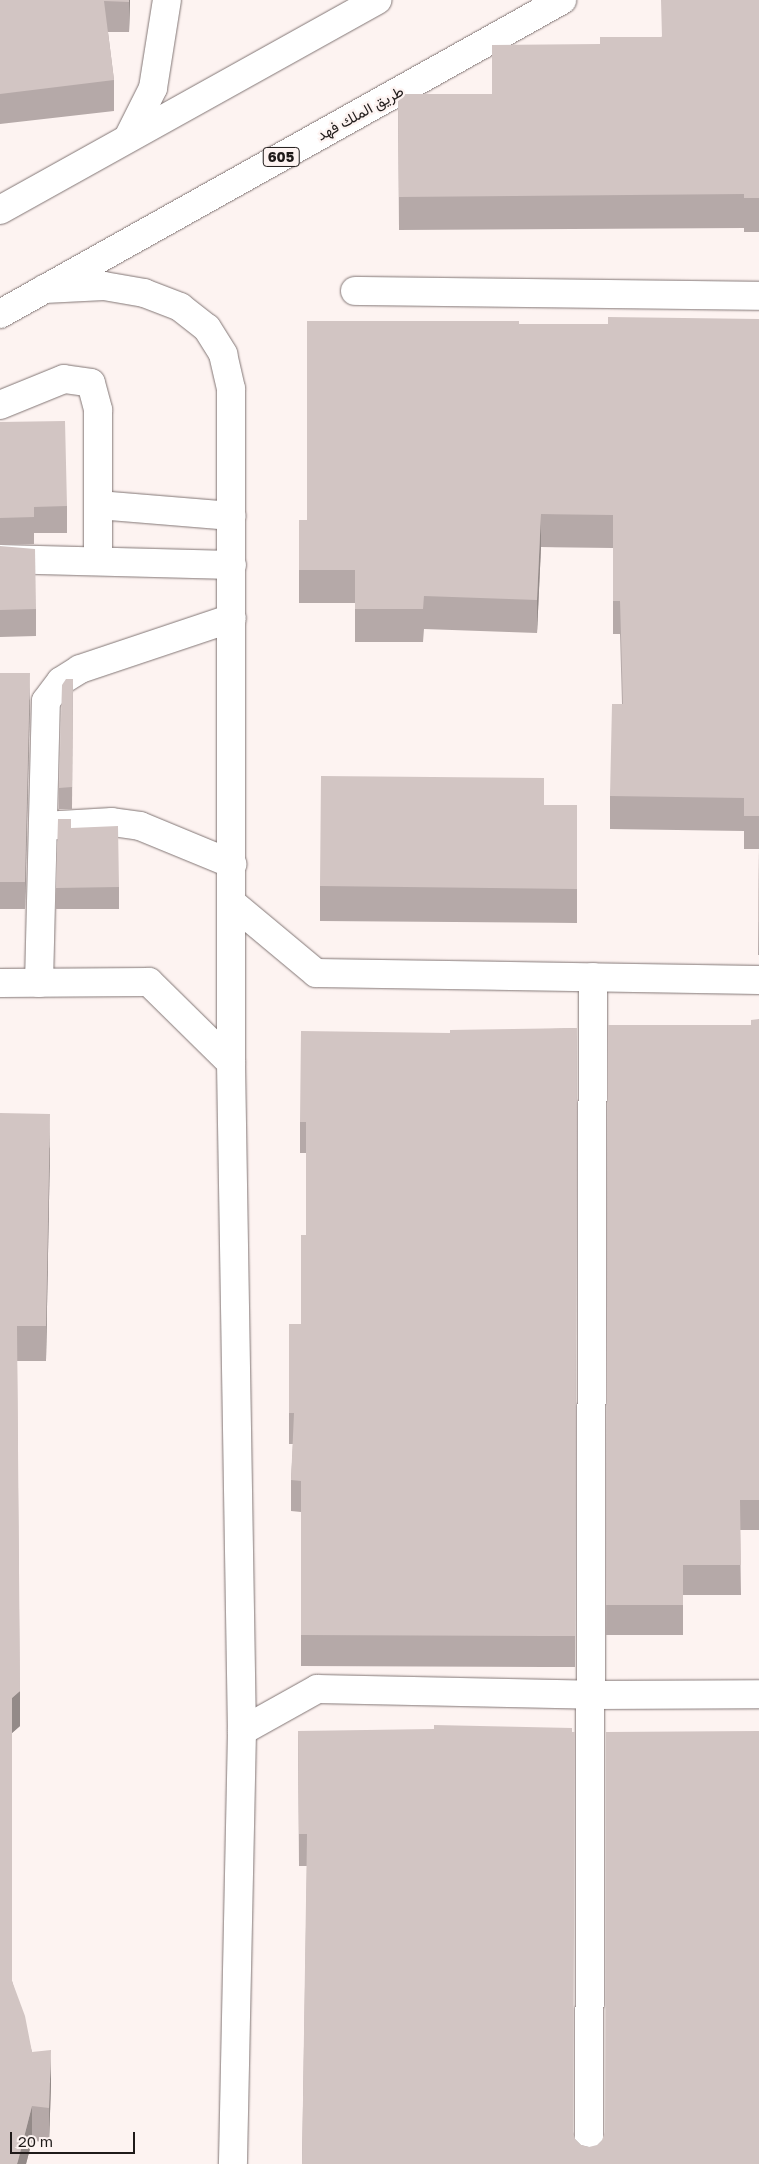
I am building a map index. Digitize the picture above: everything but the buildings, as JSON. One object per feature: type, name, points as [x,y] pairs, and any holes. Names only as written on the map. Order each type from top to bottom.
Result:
[{"type":"main road","points":[[128,138],[153,88],[167,0]]},
{"type":"main road","points":[[0,210],[377,0]]},
{"type":"main road","name":"طريق الملك فهد","points":[[0,314],[562,0]]},
{"type":"main road","points":[[44,289],[104,286],[144,293],[180,307],[207,328],[223,354],[232,389],[232,1063],[242,1731],[234,2164]]},
{"type":"main road","points":[[355,291],[759,296]]},
{"type":"main road","points":[[0,405],[64,378],[91,383],[98,410],[98,561]]},
{"type":"main road","points":[[98,504],[232,516]]},
{"type":"main road","points":[[0,559],[232,565]]},
{"type":"main road","points":[[40,983],[46,701],[61,681],[80,669],[232,618]]},
{"type":"main road","points":[[43,826],[112,822],[140,826],[232,864]]},
{"type":"main road","points":[[232,903],[316,973],[759,980]]},
{"type":"main road","points":[[589,2164],[593,977]]},
{"type":"main road","points":[[0,983],[149,982],[232,1063]]},
{"type":"main road","points":[[242,1731],[318,1689],[592,1695],[759,1694]]}]
